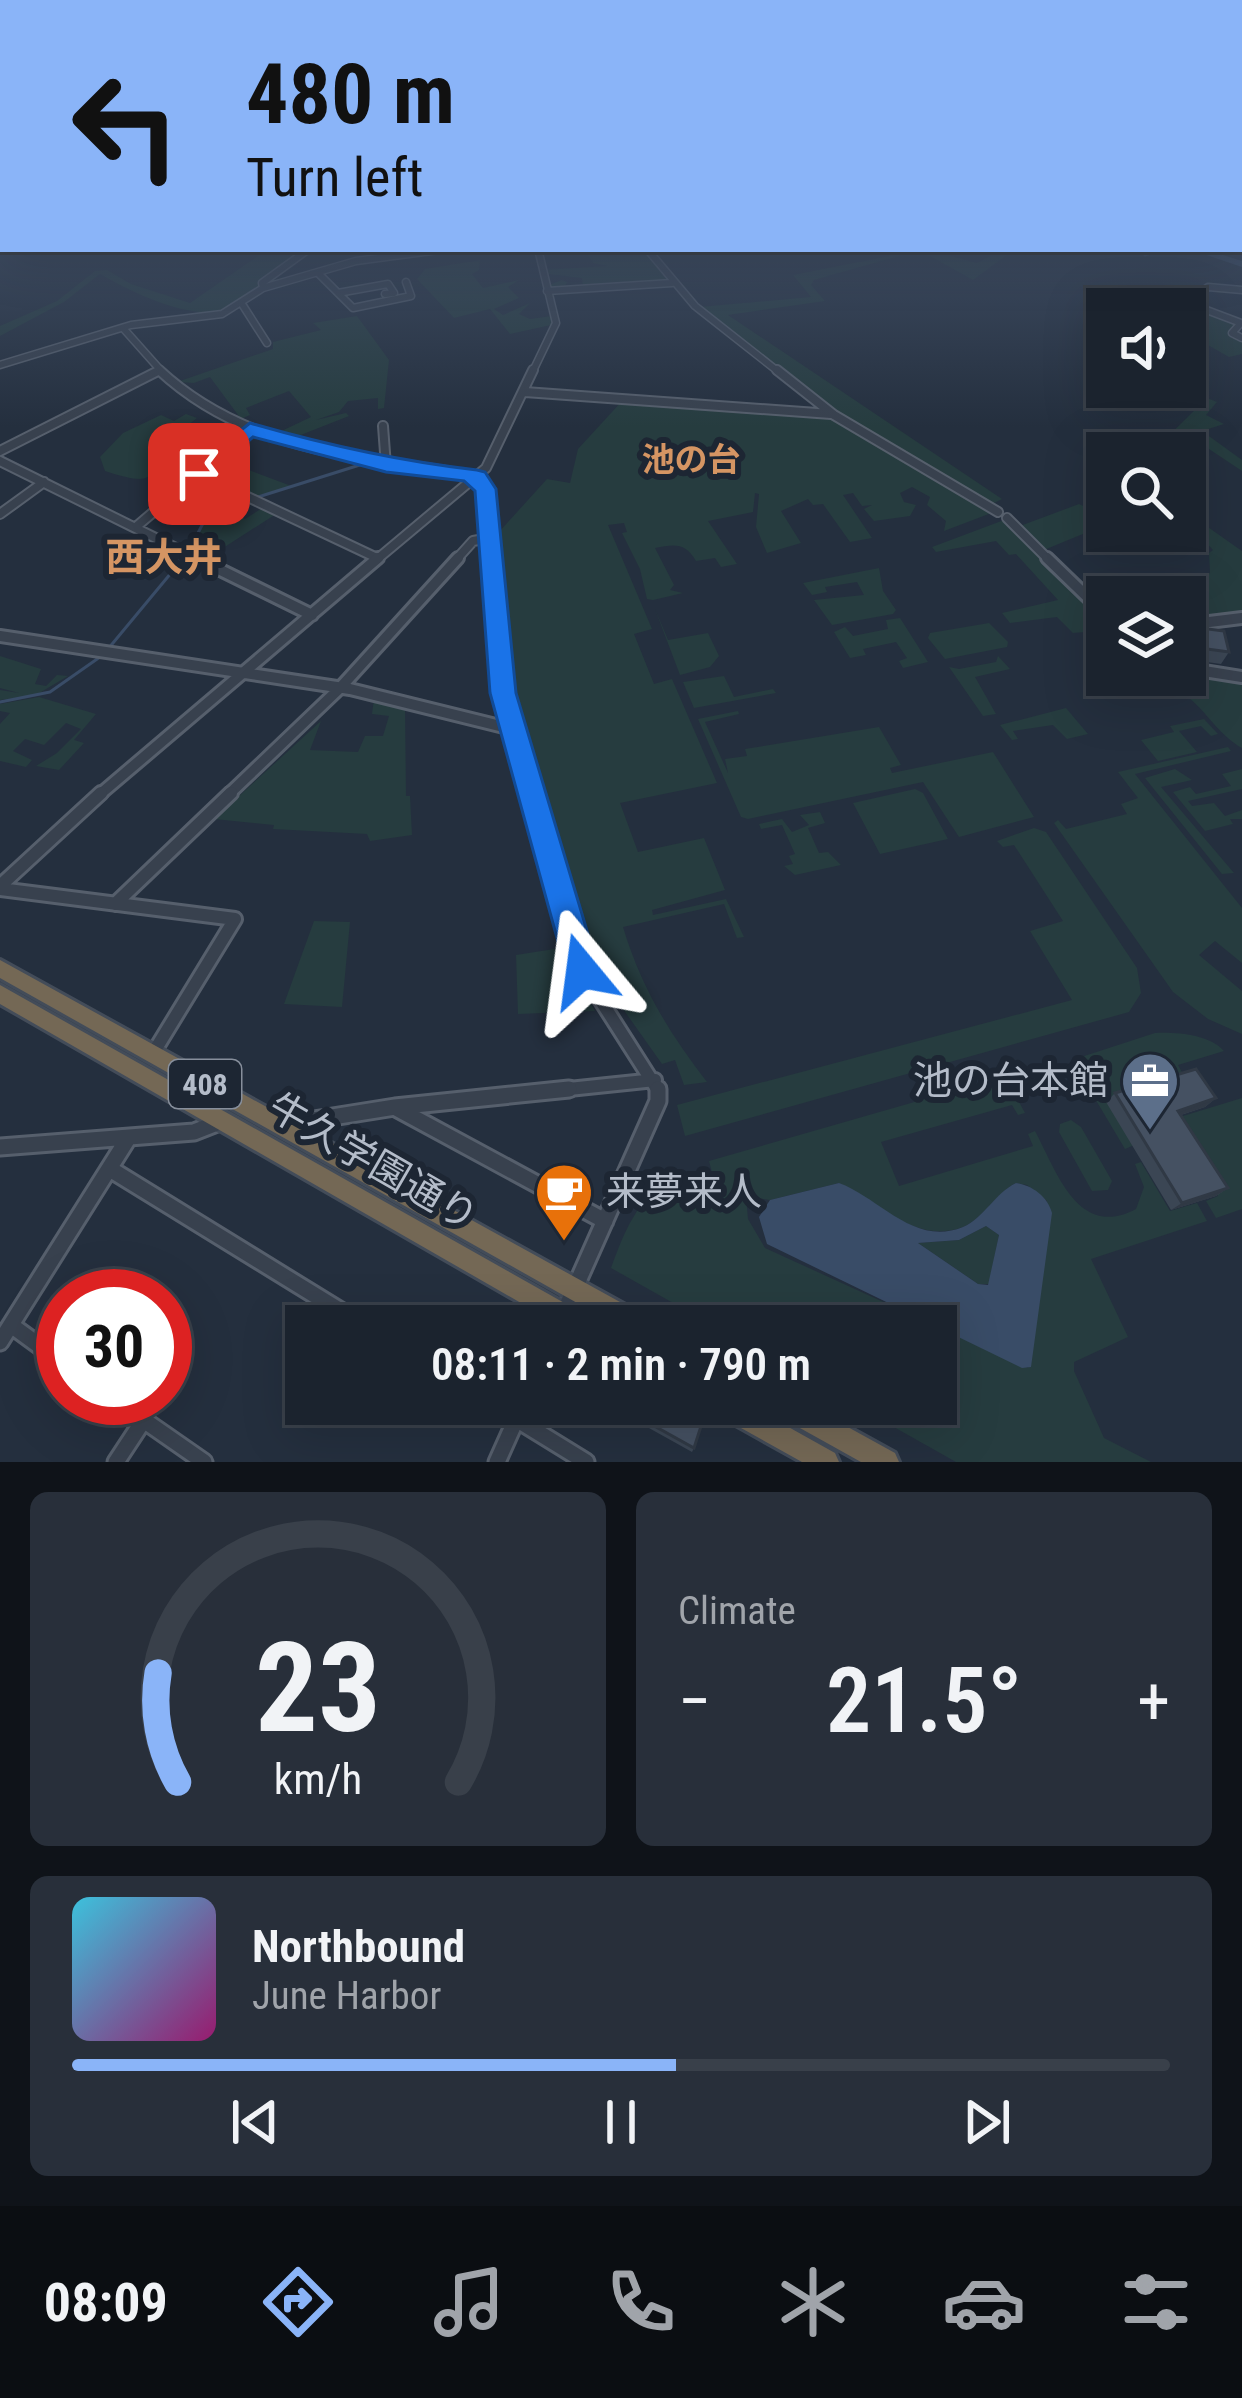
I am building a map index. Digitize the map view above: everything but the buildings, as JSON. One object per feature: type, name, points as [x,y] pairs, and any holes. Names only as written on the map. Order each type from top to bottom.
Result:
[{"type":"highway","name":"牛久学園通り","points":[[0,968],[604,1305]]},
{"type":"highway","name":"牛久学園通り","points":[[0,994],[539,1305]]},
{"type":"highway","points":[[760,1425],[826,1462]]},
{"type":"highway","points":[[820,1425],[886,1462]]},
{"type":"street","points":[[0,364],[123,328],[194,321],[242,304],[261,290]]},
{"type":"street","points":[[335,290],[352,308],[411,296],[409,290]]},
{"type":"street","points":[[338,293],[353,290]]},
{"type":"street","points":[[346,302],[392,290]]},
{"type":"street","points":[[0,887],[153,746],[476,478],[494,456],[556,323],[547,291],[559,290]]},
{"type":"street","points":[[679,290],[834,415],[1003,515],[1086,596]]},
{"type":"street","points":[[1204,290],[1188,304],[1241,323],[1232,333],[1242,338]]},
{"type":"street","points":[[242,304],[267,343]]},
{"type":"street","points":[[123,328],[158,371],[198,404],[250,429],[286,443],[386,466],[476,478],[485,489],[503,693],[582,971],[656,1080],[658,1101],[572,1305]]},
{"type":"street","points":[[0,451],[158,371]]},
{"type":"street","points":[[525,392],[834,415]]},
{"type":"street","points":[[383,426],[386,466]]},
{"type":"street","points":[[137,526],[250,429]]},
{"type":"street","points":[[0,461],[312,615]]},
{"type":"street","points":[[199,474],[377,558]]},
{"type":"street","points":[[0,514],[44,482]]},
{"type":"street","points":[[115,904],[340,688],[473,541],[490,538]]},
{"type":"street","points":[[1206,622],[1242,618]]},
{"type":"street","points":[[0,636],[340,688],[512,728]]},
{"type":"street","points":[[1206,671],[1242,677]]},
{"type":"street","points":[[0,887],[235,919],[152,1055]]},
{"type":"street","points":[[279,1125],[656,1080]]},
{"type":"street","points":[[395,1108],[604,1220]]},
{"type":"street","points":[[0,1147],[127,1140],[194,1132],[222,1121]]},
{"type":"street","points":[[0,1342],[127,1140]]},
{"type":"street","points":[[110,1169],[331,1305]]},
{"type":"street","points":[[11,1325],[36,1343]]},
{"type":"street","points":[[116,1462],[140,1425]]},
{"type":"street","points":[[150,1425],[204,1462]]},
{"type":"street","points":[[497,1462],[513,1425]]},
{"type":"street","points":[[537,1425],[586,1462]]},
{"type":"green space","points":[[71,290],[79,290],[0,336],[0,326]]},
{"type":"green space","points":[[132,290],[150,290],[190,303],[208,290],[253,290],[228,310],[197,312]]},
{"type":"green space","points":[[428,290],[511,290],[519,298],[494,309],[503,315],[530,303],[519,314],[530,319],[552,316],[551,325],[510,334],[490,309],[454,318]]},
{"type":"green space","points":[[805,290],[816,290],[825,301],[728,315],[1002,499],[992,504],[837,414],[699,307],[811,297]]},
{"type":"green space","points":[[1206,312],[1236,324],[1229,333],[1242,340],[1242,354],[1229,357],[1206,344]]},
{"type":"green space","points":[[357,316],[389,360],[384,408],[378,409],[378,398],[348,401],[339,412],[316,420],[349,416],[288,440],[271,436],[311,417],[289,391],[246,408],[250,415],[241,419],[210,377],[177,382],[273,349],[273,342],[321,330],[313,323]]},
{"type":"green space","points":[[1206,399],[1217,402],[1206,415],[1224,424],[1203,432],[1172,432],[1197,408],[1206,408]]},
{"type":"green space","points":[[623,400],[832,416],[994,512],[944,531],[946,521],[927,505],[930,497],[912,487],[900,493],[904,502],[916,505],[910,516],[874,521],[864,509],[872,505],[862,506],[853,493],[843,495],[872,538],[850,542],[823,504],[813,505],[808,499],[781,511],[801,543],[767,553],[756,527],[759,494],[755,493],[753,512],[708,521],[737,564],[721,567],[715,558],[696,561],[679,546],[655,548],[674,585],[670,590],[683,593],[653,600],[647,599],[640,569],[622,533],[627,532],[624,523],[608,525],[652,629],[634,634],[654,684],[672,679],[717,783],[620,803],[638,852],[704,838],[725,890],[652,910],[653,915],[726,899],[744,937],[737,938],[724,904],[623,927],[658,1009],[707,1082],[684,1085],[675,1060],[662,1064],[594,968],[511,686],[499,532],[547,479],[570,483],[578,449]]},
{"type":"green space","points":[[186,414],[197,418],[183,429],[176,426],[165,433],[172,436],[169,443],[211,460],[202,466],[182,457],[143,479],[105,471],[100,457],[123,433],[161,415],[174,421]]},
{"type":"green space","points":[[1206,434],[1242,460],[1242,471],[1206,447]]},
{"type":"green space","points":[[219,459],[294,487],[255,496],[205,473]]},
{"type":"green space","points":[[237,503],[229,510],[245,519],[264,507],[276,514],[206,559],[190,550],[209,513]]},
{"type":"green space","points":[[1079,504],[1086,507],[1086,533],[1044,550],[1020,526]]},
{"type":"green space","points":[[1004,520],[1086,601],[1086,633],[1073,633],[1057,617],[1010,623],[1002,613],[1058,600],[1016,554],[1009,555],[996,541],[936,552],[932,547]]},
{"type":"green space","points":[[1206,526],[1242,551],[1242,613],[1206,617],[1206,576],[1198,576],[1210,573],[1213,550],[1206,542]]},
{"type":"green space","points":[[879,568],[883,591],[896,610],[893,614],[832,625],[814,600],[864,595],[857,582],[825,587],[827,592],[812,595],[803,583]]},
{"type":"green space","points":[[655,609],[668,640],[708,633],[719,656],[710,667],[680,675]]},
{"type":"green space","points":[[900,618],[928,662],[903,668],[899,661],[907,658],[896,642],[863,649],[866,655],[850,658],[834,632],[845,627],[853,636],[888,629],[886,620]]},
{"type":"green space","points":[[989,623],[1008,642],[1007,647],[945,659],[928,638],[930,633]]},
{"type":"green space","points":[[0,656],[41,669],[35,684],[46,686],[57,675],[68,676],[36,695],[0,700],[0,690],[19,693],[0,688]]},
{"type":"green space","points":[[998,656],[1010,669],[975,677],[996,714],[983,716],[949,667],[996,662]]},
{"type":"green space","points":[[1206,674],[1242,680],[1242,748],[1228,738],[1186,696],[1206,696]]},
{"type":"green space","points":[[724,676],[734,697],[773,689],[776,693],[694,708],[683,682]]},
{"type":"green space","points":[[39,697],[96,714],[74,740],[84,743],[59,770],[36,766],[81,729],[66,723],[44,745],[25,739],[13,751],[32,760],[26,767],[0,761],[0,724],[10,713],[0,711],[0,704]]},
{"type":"green space","points":[[374,699],[405,706],[406,796],[410,796],[412,835],[370,841],[367,834],[273,829],[274,825],[214,819],[321,721],[310,750],[358,752],[365,736],[383,736],[389,716],[372,714]]},
{"type":"green space","points":[[1066,708],[1088,734],[1067,739],[1053,725],[1013,731],[1018,739],[1012,740],[1000,725]]},
{"type":"green space","points":[[738,711],[705,722],[728,773],[725,759],[747,756],[745,749],[879,727],[901,765],[890,768],[892,773],[993,752],[1034,817],[959,837],[923,782],[741,817],[698,719]]},
{"type":"green space","points":[[1204,719],[1218,734],[1211,736],[1201,726],[1179,731],[1197,752],[1158,761],[1141,740],[1174,732],[1170,726]]},
{"type":"green space","points":[[1228,747],[1231,751],[1135,774],[1242,908],[1242,963],[1215,941],[1199,955],[1242,991],[1242,1034],[1208,1019],[1173,992],[1054,823],[1058,820],[1066,829],[1127,814],[1121,804],[1138,798],[1118,772]]},
{"type":"green space","points":[[1175,769],[1192,780],[1161,787],[1234,873],[1222,874],[1145,778]]},
{"type":"green space","points":[[1242,769],[1242,789],[1188,801],[1192,806],[1214,803],[1225,816],[1242,810],[1242,819],[1230,819],[1233,824],[1205,831],[1173,792],[1190,787],[1196,794],[1231,786],[1222,774]]},
{"type":"green space","points":[[915,789],[923,793],[948,839],[880,854],[853,803]]},
{"type":"green space","points":[[820,812],[825,823],[808,828],[819,853],[828,852],[841,865],[795,875],[784,866],[793,864],[789,856],[795,854],[782,825],[761,829],[759,824],[782,819],[792,832],[809,825],[800,815]]},
{"type":"green space","points":[[1034,828],[1046,832],[1137,968],[1141,993],[1129,1012],[685,1136],[677,1105],[1072,1000],[1030,931],[1063,921],[1014,845],[1003,847],[997,841]]},
{"type":"green space","points":[[314,921],[350,922],[342,1007],[284,1004]]},
{"type":"green space","points":[[567,947],[578,982],[595,1011],[518,1014],[516,955]]},
{"type":"green space","points":[[1155,1033],[1193,1036],[1224,1051],[1178,1065],[1185,1078],[1125,1149],[1072,1060]]},
{"type":"green space","points":[[1005,1076],[1025,1113],[1018,1115],[1012,1105],[881,1142],[899,1186],[1033,1146],[1028,1134],[1035,1131],[1072,1197],[1099,1216],[1136,1209],[1144,1187],[1135,1164],[1141,1162],[1170,1211],[1197,1203],[1207,1221],[1091,1259],[1128,1337],[1074,1362],[1074,1371],[1104,1438],[1151,1462],[956,1462],[890,1425],[957,1425],[957,1336],[1028,1368],[1047,1201],[1027,1185],[1016,1183],[970,1223],[946,1231],[913,1226],[839,1183],[770,1200],[746,1196],[748,1219],[765,1248],[890,1305],[677,1305],[611,1268],[633,1217],[670,1176],[716,1188],[709,1161]]},
{"type":"green space","points":[[1242,1098],[1242,1209],[1216,1218],[1206,1201],[1218,1196],[1170,1120]]},
{"type":"green space","points":[[1071,1120],[1081,1127],[1112,1181],[1108,1190],[1092,1191],[1059,1132],[1060,1124]]},
{"type":"green space","points":[[986,1226],[999,1235],[989,1284],[978,1284],[918,1243],[959,1240]]},
{"type":"water","points":[[839,1183],[913,1226],[945,1231],[970,1223],[1016,1183],[1033,1189],[1052,1213],[1031,1367],[1022,1368],[957,1336],[957,1305],[892,1305],[767,1244],[759,1217],[770,1200]],"holes":[[[986,1226],[999,1235],[988,1285],[978,1284],[918,1243],[959,1240]]]},
{"type":"waterway","points":[[258,497],[366,463]]},
{"type":"waterway","points":[[189,550],[209,512],[245,500]]},
{"type":"waterway","points":[[108,649],[186,555]]},
{"type":"waterway","points":[[0,702],[50,692],[100,657]]},
{"type":"place","name":"池の台本館","points":[[1150,1132]]},
{"type":"place","name":"来夢来人","points":[[564,1243]]},
{"type":"district","name":"池の台","points":[[691,459]]},
{"type":"district","name":"西大井","points":[[164,558]]},
{"type":"route","points":[[199,474],[250,429],[286,443],[386,466],[477,476],[474,479],[485,489],[503,693],[582,971]]}]
